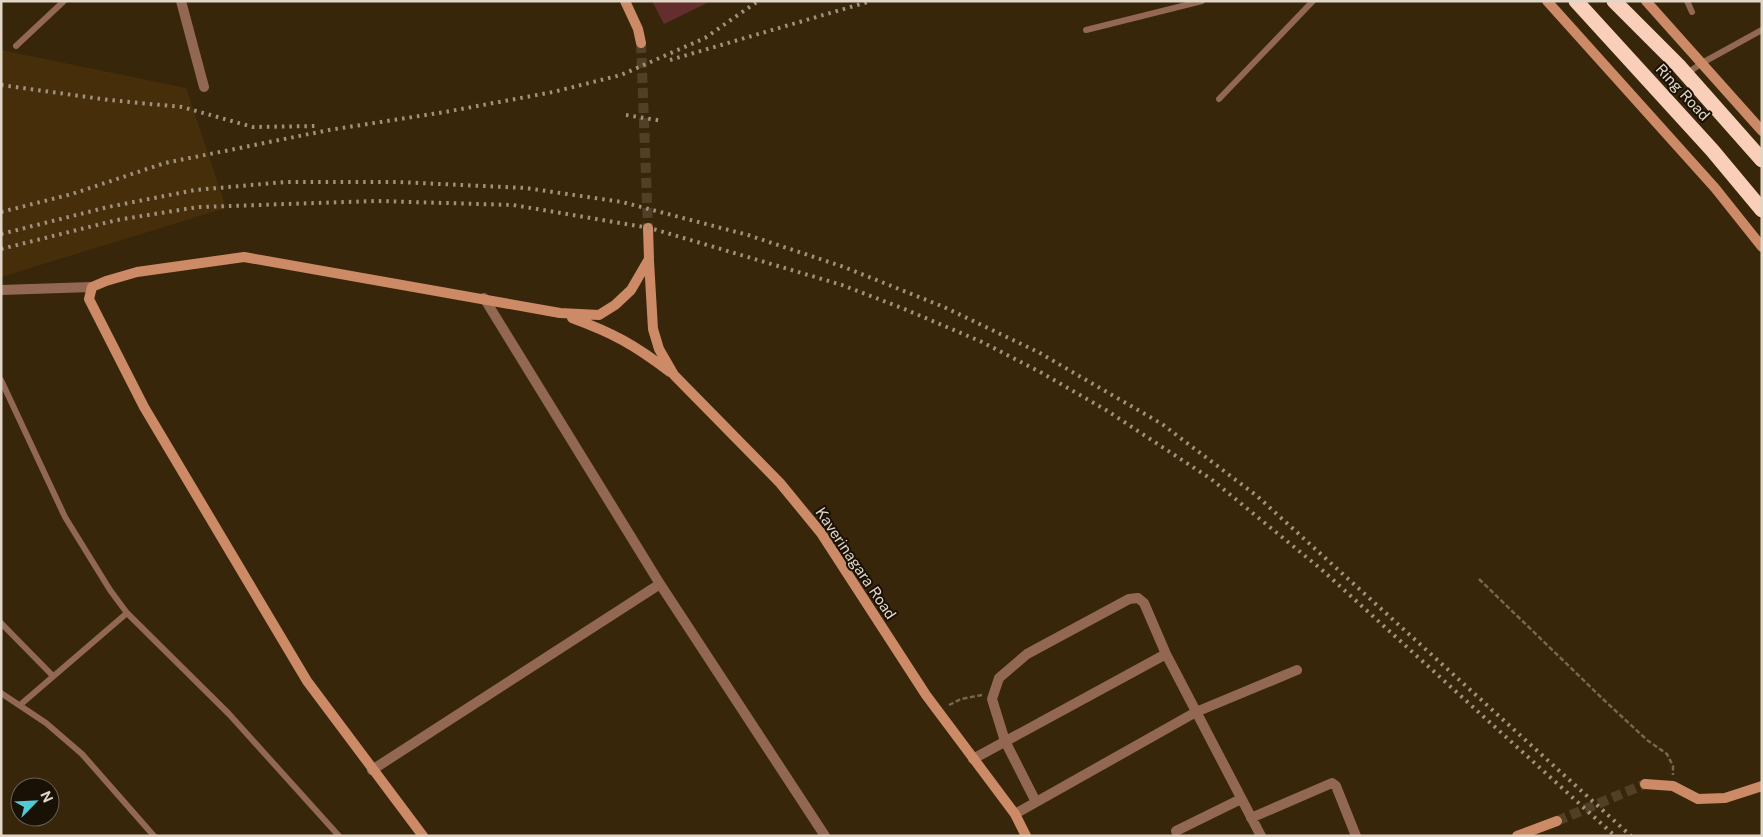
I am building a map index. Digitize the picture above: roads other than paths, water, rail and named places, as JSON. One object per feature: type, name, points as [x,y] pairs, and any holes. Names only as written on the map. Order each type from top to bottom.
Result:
[{"type":"highway","name":"Ring Road","points":[[1576,1],[1712,150],[1762,210]]},
{"type":"highway","name":"Ring Road","points":[[1614,1],[1686,74],[1762,160]]},
{"type":"street","points":[[181,1],[204,87]]},
{"type":"street","points":[[625,1],[638,29],[641,43]]},
{"type":"street","points":[[1547,1],[1715,188],[1762,246]]},
{"type":"street","points":[[1646,1],[1762,131]]},
{"type":"street","name":"Kaverinagara Road","points":[[648,228],[653,329],[659,349],[674,375],[780,483],[821,533],[921,687],[1015,814],[1026,836]]},
{"type":"street","points":[[1,290],[92,287],[137,272],[244,257],[484,298],[560,313],[599,315],[615,306],[631,290],[649,259]]},
{"type":"street","points":[[92,287],[89,299],[144,407],[307,681],[423,836]]},
{"type":"street","points":[[484,298],[660,584],[825,836]]},
{"type":"street","points":[[560,313],[612,333],[641,349],[674,375]]},
{"type":"street","points":[[372,770],[660,584]]},
{"type":"street","points":[[1036,802],[1005,741],[992,700],[1000,678],[1027,654],[1129,599],[1138,598],[1144,603],[1166,654],[1261,836]]},
{"type":"street","points":[[973,759],[1166,654]]},
{"type":"street","points":[[1015,814],[1196,712],[1297,670]]},
{"type":"street","points":[[1251,818],[1332,783],[1336,786],[1356,836]]},
{"type":"street","points":[[1644,784],[1673,786],[1698,798],[1725,798],[1762,786]]},
{"type":"street","points":[[1176,831],[1241,799]]},
{"type":"street","points":[[1518,836],[1557,821]]},
{"type":"lane","points":[[16,46],[64,1]]},
{"type":"lane","points":[[1086,30],[1202,1]]},
{"type":"lane","points":[[1219,99],[1313,1]]},
{"type":"lane","points":[[1687,1],[1692,12]]},
{"type":"lane","points":[[1686,74],[1702,62],[1762,30]]},
{"type":"lane","points":[[1,380],[65,517],[110,590],[127,613],[229,714],[339,836]]},
{"type":"lane","points":[[20,705],[52,675],[127,613]]},
{"type":"lane","points":[[1,623],[52,675]]},
{"type":"lane","points":[[1,693],[46,723],[82,754],[154,836]]},
{"type":"tunnel","points":[[641,43],[648,228]]},
{"type":"tunnel","points":[[1557,821],[1645,784]]},
{"type":"railway","points":[[1,212],[72,194],[165,163],[329,130],[445,112],[553,92],[621,75],[705,38],[758,1]]},
{"type":"railway","points":[[670,60],[871,1]]},
{"type":"railway","points":[[1,85],[109,100],[182,107],[253,127],[316,126]]},
{"type":"railway","points":[[626,115],[663,121]]},
{"type":"railway","points":[[1,234],[108,207],[195,190],[285,182],[398,182],[526,188],[622,202],[748,235],[844,267],[944,307],[1038,352],[1162,424],[1257,496],[1631,836]]},
{"type":"railway","points":[[1,249],[117,220],[198,207],[377,201],[513,205],[650,228],[842,285],[982,342],[1042,373],[1106,410],[1211,479],[1321,569],[1615,836]]}]
